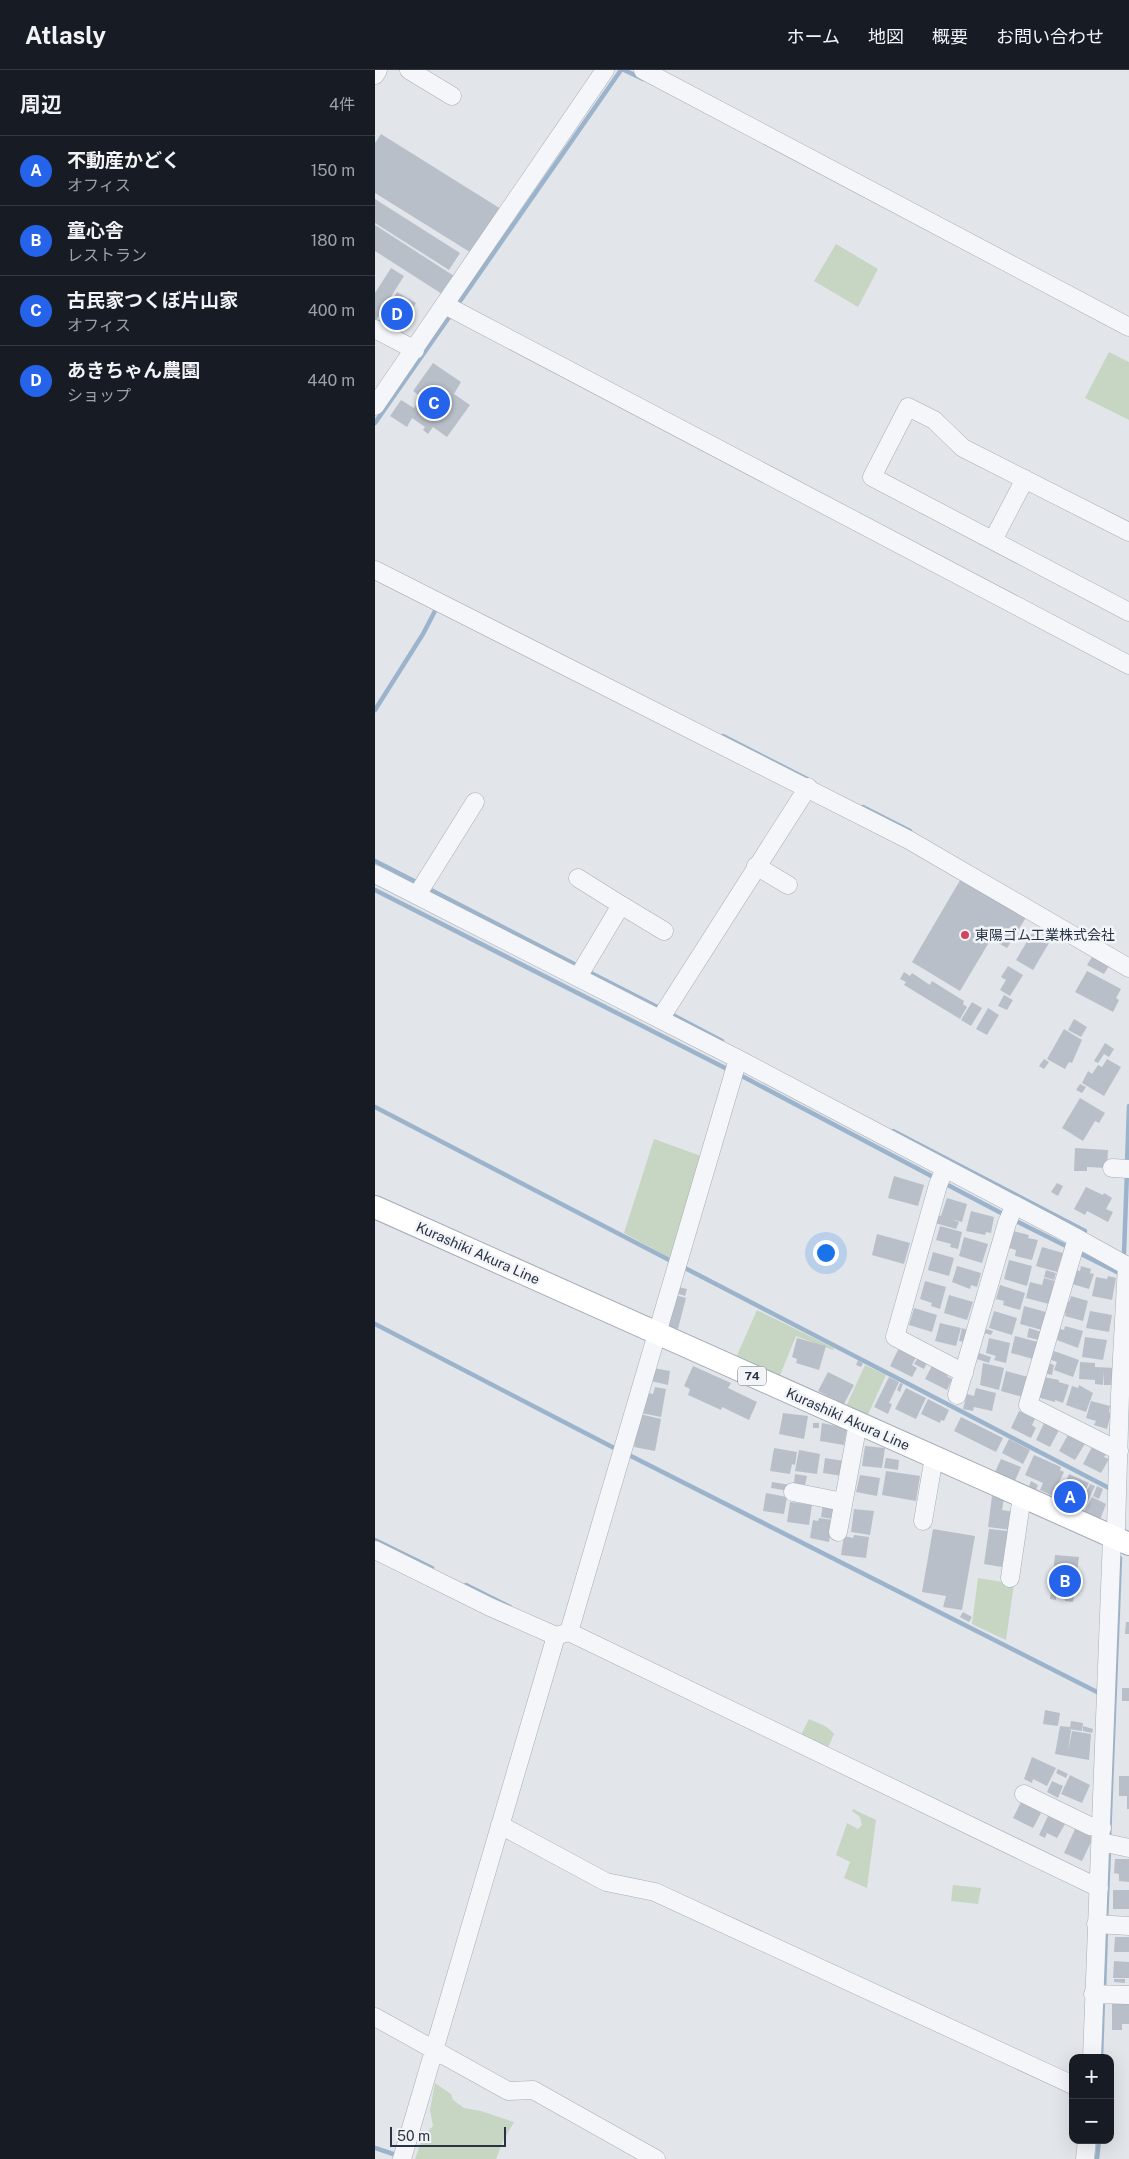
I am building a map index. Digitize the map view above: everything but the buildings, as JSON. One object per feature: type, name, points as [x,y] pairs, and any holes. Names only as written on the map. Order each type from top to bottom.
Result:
[{"type":"main road","name":"Kurashiki Akura Line","points":[[375,1207],[1121,1540]]},
{"type":"street","points":[[375,75],[378,70]]},
{"type":"street","points":[[409,70],[452,96]]},
{"type":"street","points":[[643,70],[1129,327]]},
{"type":"street","points":[[375,406],[415,350],[451,308],[603,71]]},
{"type":"street","points":[[451,308],[1129,665]]},
{"type":"street","points":[[375,329],[415,350]]},
{"type":"street","points":[[1129,532],[963,448],[934,420],[908,407],[872,477],[1129,612]]},
{"type":"street","points":[[993,540],[1025,480]]},
{"type":"street","points":[[375,570],[808,787],[909,840],[1129,968]]},
{"type":"street","points":[[663,1013],[808,787]]},
{"type":"street","points":[[421,889],[475,802]]},
{"type":"street","points":[[756,866],[788,885]]},
{"type":"street","points":[[375,874],[421,889],[663,1013],[735,1068],[1011,1214],[1127,1272],[1125,1396],[1119,1451],[1116,1528],[1121,1540],[1110,1841],[1099,1888],[1110,1925],[1093,2054]]},
{"type":"street","points":[[578,878],[664,931]]},
{"type":"street","points":[[581,972],[621,905]]},
{"type":"street","points":[[402,2159],[434,2043],[504,1827],[562,1634],[623,1454],[735,1068]]},
{"type":"street","points":[[942,1176],[895,1338],[964,1373]]},
{"type":"street","points":[[957,1395],[1011,1214]]},
{"type":"street","points":[[1074,1246],[1028,1405],[1119,1451]]},
{"type":"street","points":[[838,1532],[858,1423]]},
{"type":"street","points":[[923,1522],[934,1457]]},
{"type":"street","points":[[793,1492],[843,1502]]},
{"type":"street","points":[[1010,1578],[1022,1496]]},
{"type":"street","points":[[375,1550],[490,1607],[562,1634],[1099,1888]]},
{"type":"street","points":[[1024,1794],[1090,1826],[1110,1841]]},
{"type":"street","points":[[504,1827],[606,1882],[655,1892],[1069,2084]]},
{"type":"street","points":[[1101,1994],[1129,1995]]},
{"type":"street","points":[[375,2017],[434,2043],[508,2091],[533,2090],[656,2159]]},
{"type":"street","points":[[1085,2159],[1087,2144]]},
{"type":"green space","points":[[836,244],[878,269],[858,307],[814,281]]},
{"type":"green space","points":[[1109,352],[1129,362],[1129,420],[1085,398]]},
{"type":"green space","points":[[654,1139],[701,1156],[670,1258],[624,1233]]},
{"type":"green space","points":[[757,1310],[834,1348],[833,1350],[796,1336],[778,1380],[735,1360]]},
{"type":"green space","points":[[865,1365],[886,1375],[866,1419],[845,1409]]},
{"type":"green space","points":[[978,1578],[1014,1584],[1006,1640],[972,1624]]},
{"type":"green space","points":[[809,1719],[826,1727],[834,1734],[827,1750],[800,1737]]},
{"type":"green space","points":[[853,1809],[876,1820],[867,1888],[844,1878],[850,1862],[836,1855],[847,1823],[858,1829],[862,1825],[860,1817],[852,1811]]},
{"type":"green space","points":[[953,1885],[981,1888],[978,1904],[951,1901]]},
{"type":"green space","points":[[435,2083],[451,2094],[453,2100],[464,2108],[481,2111],[514,2122],[503,2141],[496,2159],[415,2159],[423,2136],[433,2126],[430,2110]]},
{"type":"waterway","points":[[456,307],[621,70]]},
{"type":"waterway","points":[[624,70],[643,79]]},
{"type":"waterway","points":[[375,423],[452,313]]},
{"type":"waterway","points":[[375,710],[423,634],[436,609]]},
{"type":"waterway","points":[[723,736],[809,780]]},
{"type":"waterway","points":[[863,807],[910,831]]},
{"type":"waterway","points":[[375,861],[418,883]]},
{"type":"waterway","points":[[427,888],[580,967]]},
{"type":"waterway","points":[[375,890],[731,1071]]},
{"type":"waterway","points":[[587,971],[663,1010]]},
{"type":"waterway","points":[[669,1013],[722,1041]]},
{"type":"waterway","points":[[738,1074],[937,1179]]},
{"type":"waterway","points":[[1127,1164],[1129,1106]]},
{"type":"waterway","points":[[375,1107],[673,1262]]},
{"type":"waterway","points":[[893,1131],[1085,1231]]},
{"type":"waterway","points":[[1124,1253],[1127,1172]]},
{"type":"waterway","points":[[944,1183],[1005,1215]]},
{"type":"waterway","points":[[1012,1219],[1070,1248]]},
{"type":"waterway","points":[[1077,1252],[1121,1274]]},
{"type":"waterway","points":[[683,1267],[1109,1488]]},
{"type":"waterway","points":[[375,1324],[618,1450]]},
{"type":"waterway","points":[[625,1453],[1099,1693]]},
{"type":"waterway","points":[[375,1540],[432,1568]]},
{"type":"waterway","points":[[1109,1839],[1120,1558]]},
{"type":"waterway","points":[[466,1585],[510,1607]]},
{"type":"waterway","points":[[1106,1921],[1109,1849]]},
{"type":"waterway","points":[[1104,1991],[1106,1929]]},
{"type":"waterway","points":[[1101,2054],[1103,1999]]},
{"type":"waterway","points":[[1097,2159],[1099,2144]]},
{"type":"waterway","points":[[375,2148],[399,2156]]},
{"type":"place","name":"あきちゃん農園","points":[[397,314]]},
{"type":"place","name":"古民家つくぼ片山家","points":[[434,403]]},
{"type":"place","name":"東陽ゴム工業株式会社","points":[[965,935]]},
{"type":"place","name":"不動産かどく","points":[[1070,1497]]},
{"type":"place","name":"童心舎","points":[[1065,1581]]}]
